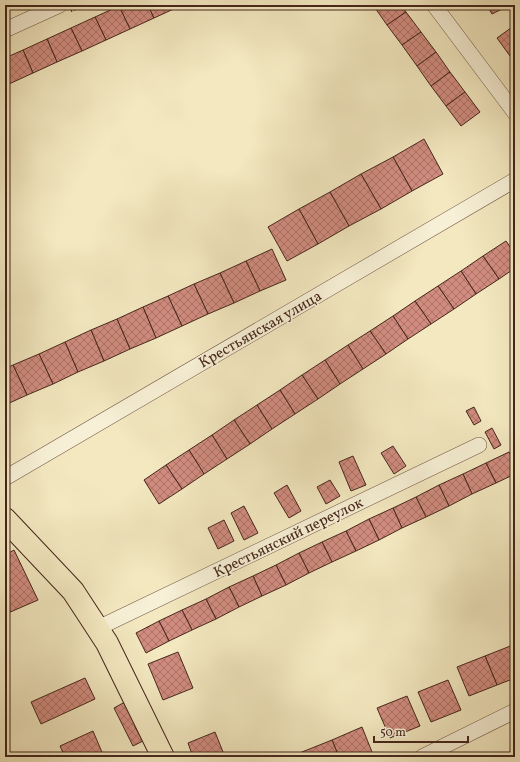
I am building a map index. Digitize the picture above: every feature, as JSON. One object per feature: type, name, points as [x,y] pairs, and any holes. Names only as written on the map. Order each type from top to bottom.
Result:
[{"type":"main road","points":[[5,519],[73,591],[98,628],[107,643],[163,757]]},
{"type":"street","points":[[5,30],[60,5]]},
{"type":"street","points":[[434,5],[515,113]]},
{"type":"street","name":"Крестьянская улица","points":[[5,478],[515,180]]},
{"type":"street","name":"Крестьянский переулок","points":[[98,628],[479,445]]},
{"type":"street","points":[[422,757],[515,711]]},
{"type":"building","points":[[148,5],[154,18],[130,29],[119,6]]},
{"type":"building","points":[[148,5],[177,5],[178,7],[154,18]]},
{"type":"building","points":[[373,5],[401,5],[406,12],[387,25]]},
{"type":"building","points":[[487,5],[510,5],[492,14]]},
{"type":"building","points":[[119,6],[130,29],[106,40],[95,17]]},
{"type":"building","points":[[406,12],[421,32],[402,45],[387,25]]},
{"type":"building","points":[[95,17],[106,40],[82,51],[71,28]]},
{"type":"building","points":[[515,25],[515,63],[497,38]]},
{"type":"building","points":[[71,28],[82,51],[57,62],[47,39]]},
{"type":"building","points":[[421,32],[436,52],[417,66],[402,45]]},
{"type":"building","points":[[47,39],[57,62],[33,73],[23,50]]},
{"type":"building","points":[[23,50],[33,73],[9,84],[5,75],[5,58]]},
{"type":"building","points":[[436,52],[450,72],[431,86],[417,66]]},
{"type":"building","points":[[450,72],[465,92],[446,106],[431,86]]},
{"type":"building","points":[[465,92],[480,112],[461,126],[446,106]]},
{"type":"building","points":[[424,139],[443,174],[412,191],[393,157]]},
{"type":"building","points":[[393,157],[412,191],[381,209],[361,174]]},
{"type":"building","points":[[361,174],[381,209],[349,226],[330,192]]},
{"type":"building","points":[[330,192],[349,226],[318,244],[299,209]]},
{"type":"building","points":[[299,209],[318,244],[287,261],[268,227]]},
{"type":"building","points":[[506,241],[515,254],[515,268],[499,279],[483,256]]},
{"type":"building","points":[[272,249],[286,280],[260,291],[246,261]]},
{"type":"building","points":[[483,256],[499,279],[476,294],[461,271]]},
{"type":"building","points":[[246,261],[260,291],[234,303],[220,273]]},
{"type":"building","points":[[461,271],[476,294],[454,309],[438,286]]},
{"type":"building","points":[[220,273],[234,303],[208,314],[194,284]]},
{"type":"building","points":[[194,284],[208,314],[182,326],[168,296]]},
{"type":"building","points":[[438,286],[454,309],[431,324],[415,301]]},
{"type":"building","points":[[168,296],[182,326],[156,338],[143,307]]},
{"type":"building","points":[[415,301],[431,324],[408,339],[393,316]]},
{"type":"building","points":[[143,307],[156,338],[130,349],[117,319]]},
{"type":"building","points":[[393,316],[408,339],[386,354],[370,331]]},
{"type":"building","points":[[117,319],[130,349],[104,361],[91,330]]},
{"type":"building","points":[[91,330],[104,361],[78,372],[65,342]]},
{"type":"building","points":[[370,331],[386,354],[363,369],[348,345]]},
{"type":"building","points":[[65,342],[78,372],[53,384],[39,354]]},
{"type":"building","points":[[348,345],[363,369],[340,384],[325,360]]},
{"type":"building","points":[[39,354],[53,384],[27,395],[13,365]]},
{"type":"building","points":[[325,360],[340,384],[318,399],[302,375]]},
{"type":"building","points":[[13,365],[27,395],[5,405],[5,369]]},
{"type":"building","points":[[302,375],[318,399],[295,414],[280,390]]},
{"type":"building","points":[[280,390],[295,414],[272,429],[257,405]]},
{"type":"building","points":[[257,405],[272,429],[250,444],[234,420]]},
{"type":"building","points":[[474,407],[481,421],[474,425],[466,411]]},
{"type":"building","points":[[234,420],[250,444],[227,459],[212,435]]},
{"type":"building","points":[[492,428],[501,445],[494,449],[485,432]]},
{"type":"building","points":[[212,435],[227,459],[204,474],[189,450]]},
{"type":"building","points":[[393,446],[406,466],[394,474],[381,453]]},
{"type":"building","points":[[189,450],[204,474],[182,489],[166,465]]},
{"type":"building","points":[[509,452],[515,463],[515,474],[496,483],[486,463]]},
{"type":"building","points":[[353,456],[366,485],[351,491],[339,462]]},
{"type":"building","points":[[486,463],[496,483],[472,494],[463,474]]},
{"type":"building","points":[[166,465],[182,489],[159,504],[144,480]]},
{"type":"building","points":[[463,474],[472,494],[449,506],[439,485]]},
{"type":"building","points":[[330,480],[340,496],[326,504],[317,487]]},
{"type":"building","points":[[287,485],[301,511],[289,518],[274,493]]},
{"type":"building","points":[[439,485],[449,506],[426,517],[416,497]]},
{"type":"building","points":[[416,497],[426,517],[402,528],[393,508]]},
{"type":"building","points":[[244,506],[258,533],[244,540],[231,513]]},
{"type":"building","points":[[393,508],[402,528],[379,540],[369,519]]},
{"type":"building","points":[[369,519],[379,540],[356,551],[346,531]]},
{"type":"building","points":[[224,520],[234,541],[218,549],[208,528]]},
{"type":"building","points":[[346,531],[356,551],[332,562],[322,542]]},
{"type":"building","points":[[322,542],[332,562],[309,573],[299,553]]},
{"type":"building","points":[[14,550],[38,600],[8,613],[5,607],[5,555]]},
{"type":"building","points":[[299,553],[309,573],[286,585],[276,565]]},
{"type":"building","points":[[276,565],[286,585],[262,596],[253,576]]},
{"type":"building","points":[[253,576],[262,596],[239,607],[229,587]]},
{"type":"building","points":[[229,587],[239,607],[216,619],[206,599]]},
{"type":"building","points":[[206,599],[216,619],[192,630],[182,610]]},
{"type":"building","points":[[182,610],[192,630],[169,641],[159,621]]},
{"type":"building","points":[[159,621],[169,641],[146,653],[136,633]]},
{"type":"building","points":[[513,645],[515,650],[515,678],[497,685],[485,656]]},
{"type":"building","points":[[178,652],[193,688],[163,700],[148,664]]},
{"type":"building","points":[[485,656],[497,685],[469,696],[457,667]]},
{"type":"building","points":[[85,678],[95,699],[41,724],[31,702]]},
{"type":"building","points":[[448,680],[461,710],[431,722],[418,692]]},
{"type":"building","points":[[407,696],[420,726],[390,738],[377,708]]},
{"type":"building","points":[[123,703],[128,707],[137,722],[135,727],[143,741],[133,746],[114,708]]},
{"type":"building","points":[[362,727],[374,757],[339,757],[332,740]]},
{"type":"building","points":[[93,731],[104,757],[65,757],[60,746]]},
{"type":"building","points":[[215,732],[225,757],[193,757],[188,743]]},
{"type":"building","points":[[332,740],[339,757],[304,757],[302,752]]},
{"type":"building","points":[[515,750],[515,757],[512,757],[510,752]]},
{"type":"building","points":[[302,752],[304,757],[290,757]]},
{"type":"building","points":[[510,752],[512,757],[498,757]]}]
